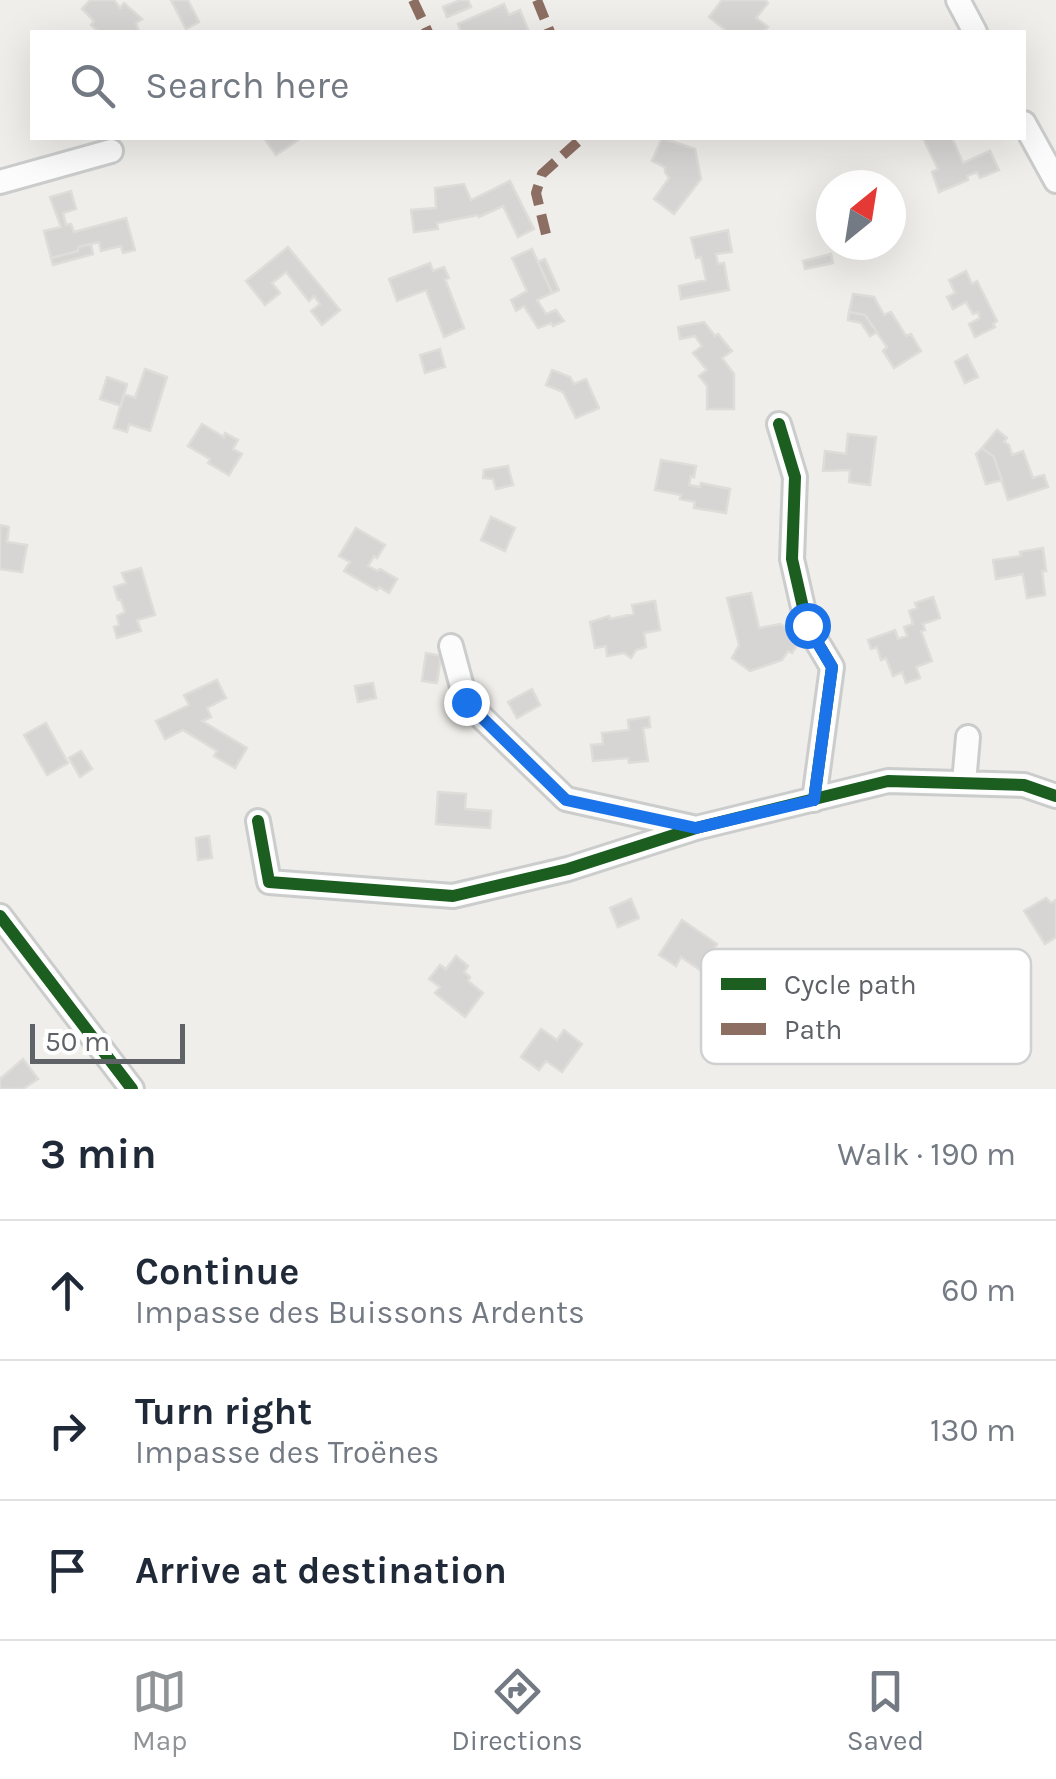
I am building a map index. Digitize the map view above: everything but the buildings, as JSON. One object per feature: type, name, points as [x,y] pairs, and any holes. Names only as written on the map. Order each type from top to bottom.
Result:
[{"type":"street","points":[[958,0],[974,30]]},
{"type":"street","points":[[1026,127],[1056,182]]},
{"type":"street","points":[[0,182],[111,151]]},
{"type":"street","points":[[779,424],[795,477],[792,559],[807,625],[832,667],[814,800]]},
{"type":"street","points":[[451,646],[466,702],[566,800],[696,828]]},
{"type":"street","points":[[964,783],[968,738]]},
{"type":"street","points":[[258,821],[269,882],[452,896],[568,869],[696,828],[888,780],[1024,784],[1056,796]]},
{"type":"street","points":[[0,916],[132,1089]]},
{"type":"marked path","points":[[413,0],[427,30]]},
{"type":"marked path","points":[[537,0],[549,30]]},
{"type":"marked path","points":[[546,234],[536,193],[542,174],[580,140]]},
{"type":"cycle path","points":[[779,424],[795,477],[792,559],[807,625],[832,667],[814,800]]},
{"type":"cycle path","points":[[258,821],[269,882],[453,896],[568,869],[696,828],[888,781],[1024,785],[1056,796]]},
{"type":"cycle path","points":[[0,916],[132,1089]]},
{"type":"route","points":[[466,702],[566,800],[696,828],[814,800],[832,667],[807,625]]}]
